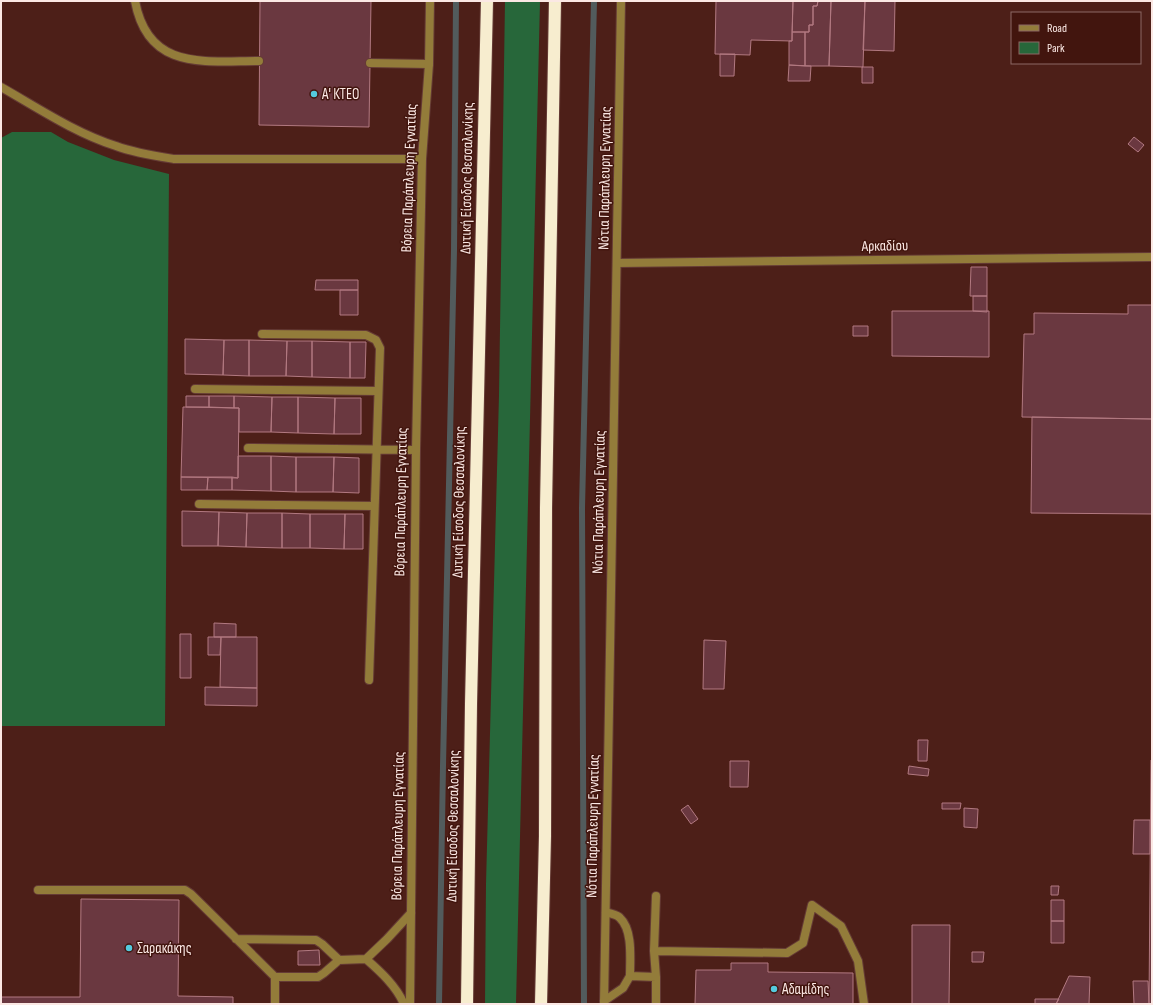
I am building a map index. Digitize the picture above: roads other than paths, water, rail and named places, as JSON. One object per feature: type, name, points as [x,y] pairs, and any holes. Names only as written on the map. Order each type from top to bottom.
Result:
[{"type":"highway","name":"Δυτική Είσοδος Θεσσαλονίκης","points":[[467,1004],[471,704],[487,1]]},
{"type":"highway","points":[[542,1004],[545,836],[546,508],[556,1]]},
{"type":"street","points":[[135,1],[137,14],[144,31],[155,44],[169,53],[185,59],[202,61],[259,61]]},
{"type":"street","name":"Βόρεια Παράπλευρη Εγνατίας","points":[[410,1004],[416,450],[422,160],[429,64],[430,1]]},
{"type":"street","name":"Νότια Παράπλευρη Εγνατίας","points":[[604,1003],[621,1]]},
{"type":"street","points":[[370,63],[429,64]]},
{"type":"street","points":[[1,87],[83,133],[116,146],[140,153],[174,159],[422,160]]},
{"type":"street","name":"Αρκαδίου","points":[[617,264],[1152,256]]},
{"type":"street","points":[[262,334],[366,335],[376,340],[380,348],[369,680]]},
{"type":"street","points":[[195,389],[378,391]]},
{"type":"street","points":[[248,448],[416,450]]},
{"type":"street","points":[[199,504],[374,506]]},
{"type":"street","points":[[38,890],[185,890],[191,894],[275,978],[275,1004]]},
{"type":"street","points":[[656,896],[654,951],[656,1004]]},
{"type":"street","points":[[654,951],[787,953],[803,943],[812,905],[841,926],[858,961],[864,1004]]},
{"type":"street","points":[[604,1003],[623,988],[630,976],[630,948],[627,927],[620,916],[606,912]]},
{"type":"street","points":[[275,978],[318,977],[339,960],[366,959],[411,913]]},
{"type":"street","points":[[236,939],[316,940],[339,960]]},
{"type":"street","points":[[366,959],[381,972],[400,996],[404,1004]]},
{"type":"street","points":[[630,976],[656,977]]},
{"type":"waterway","points":[[439,1004],[454,250],[456,1]]},
{"type":"waterway","points":[[584,1004],[582,508],[594,1]]},
{"type":"place","name":"Α' ΚΤΕΟ","points":[[314,94]]},
{"type":"place","name":"Σαρακάκης","points":[[129,948]]},
{"type":"place","name":"Αδαμίδης","points":[[774,989]]}]
